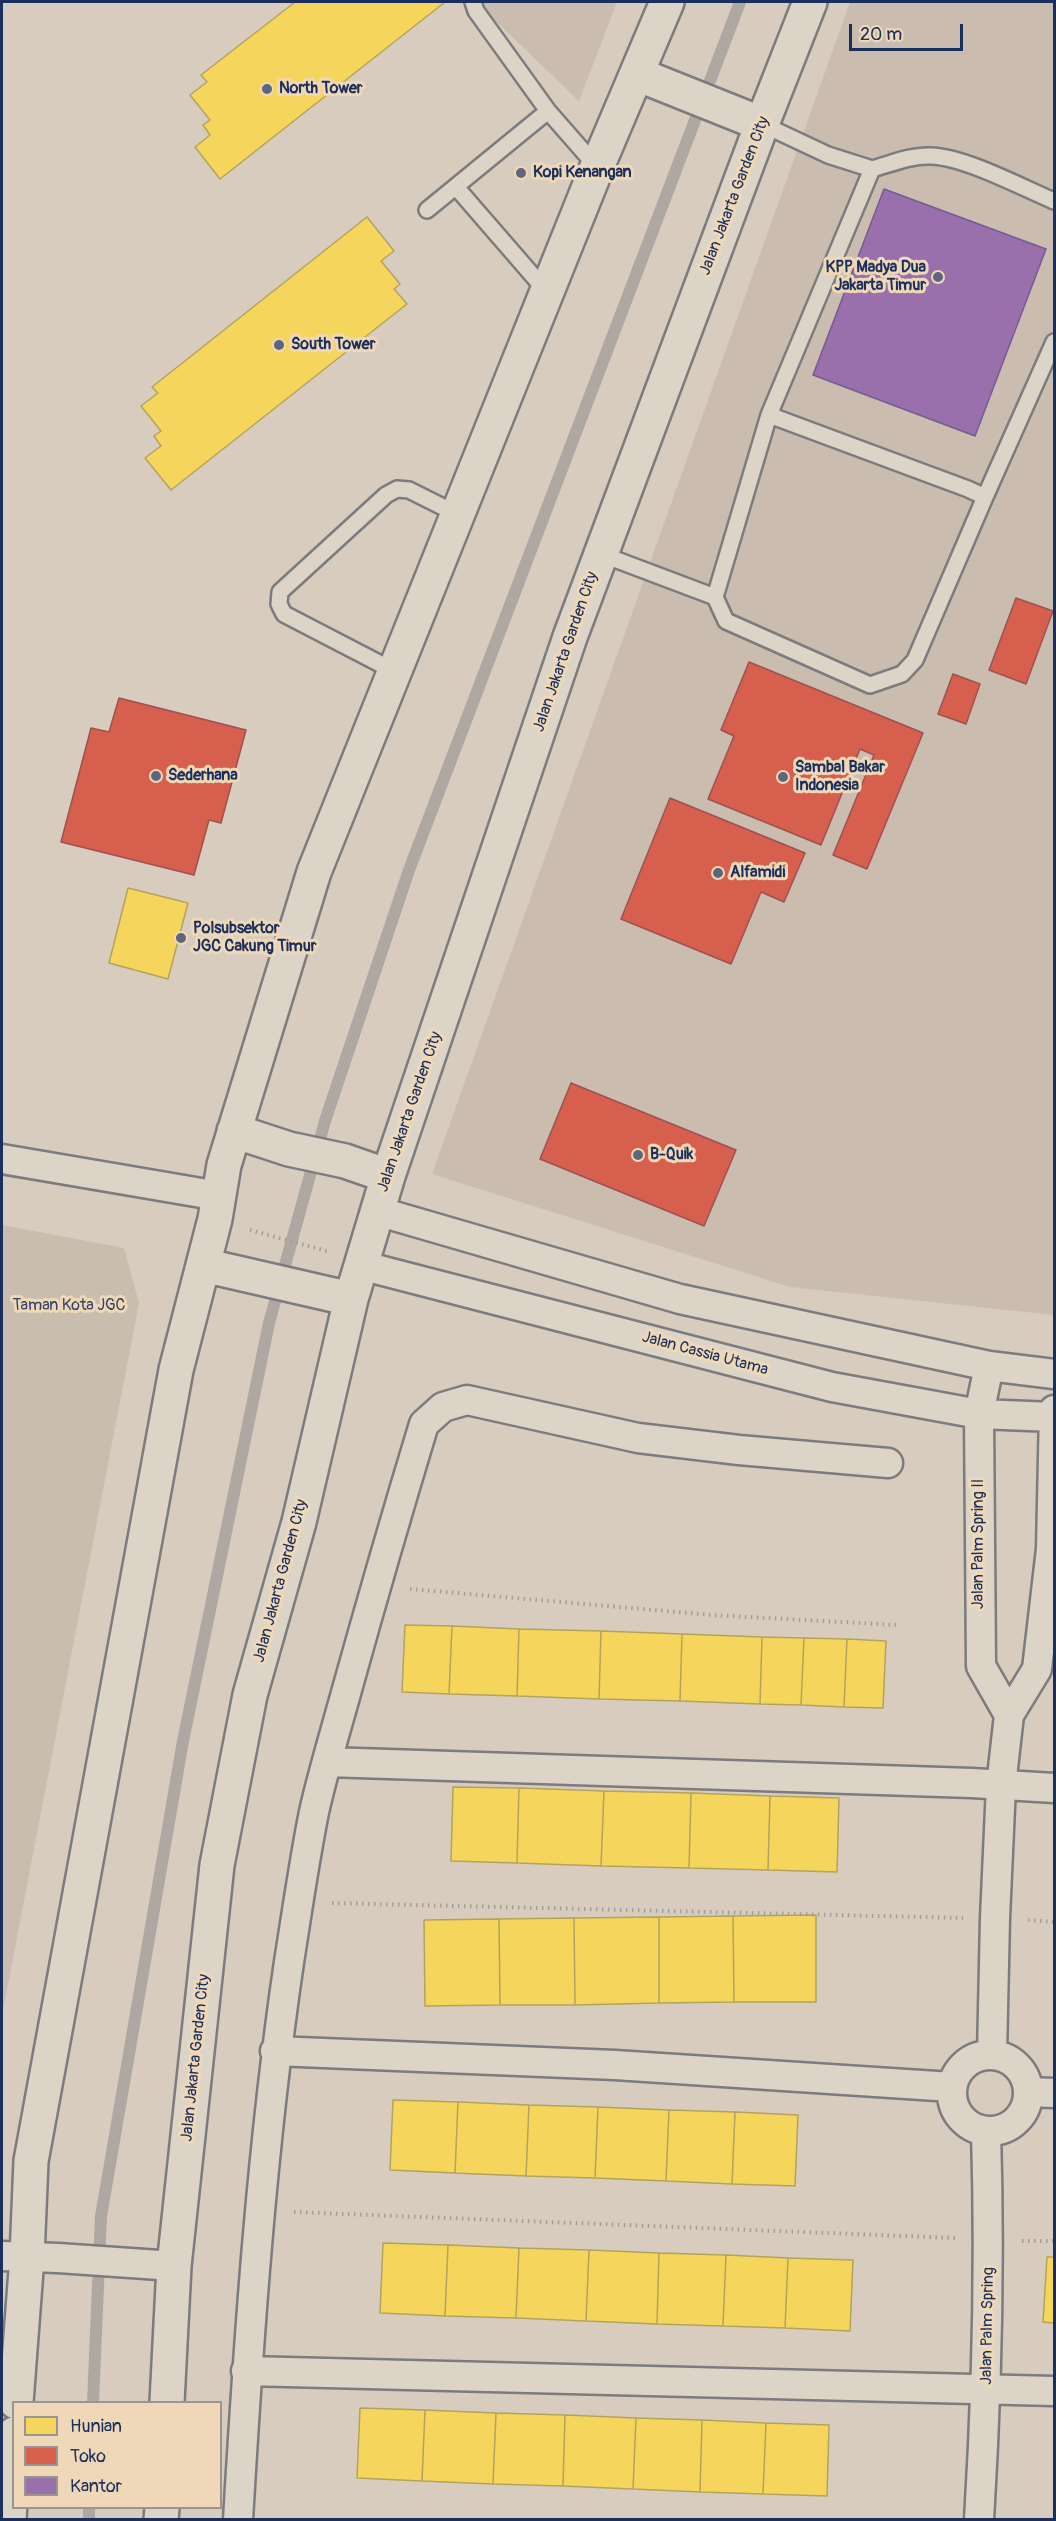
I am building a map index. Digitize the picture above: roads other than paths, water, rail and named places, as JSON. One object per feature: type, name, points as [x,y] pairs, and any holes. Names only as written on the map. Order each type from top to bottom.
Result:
[{"type":"street","points":[[16,2401],[29,2257],[31,2161],[176,1370],[203,1265],[224,1165],[314,872],[597,167],[648,78],[667,2]]},
{"type":"street","name":"Jalan Jakarta Garden City","points":[[167,2401],[174,2266],[217,1865],[250,1695],[299,1522],[351,1299],[346,1259],[377,1211],[570,637],[751,121],[810,2]]},
{"type":"street","points":[[648,78],[751,121]]},
{"type":"street","points":[[234,1131],[289,1149],[345,1161],[388,1176]]},
{"type":"street","points":[[2,1159],[219,1196]]},
{"type":"street","points":[[377,1211],[680,1299],[988,1366],[1054,1374]]},
{"type":"street","name":"Jalan Cassia Utama","points":[[346,1259],[831,1388],[979,1414],[1054,1415]]},
{"type":"street","points":[[203,1265],[351,1299]]},
{"type":"street","name":"Jalan Palm Spring II","points":[[988,1366],[979,1414],[981,1666],[1009,1715]]},
{"type":"street","points":[[238,2520],[246,2371],[275,2051],[298,1902],[314,1811],[375,1586],[424,1424],[443,1407],[467,1401],[638,1438],[739,1450],[888,1463]]},
{"type":"street","points":[[992,2055],[1001,1786],[1009,1715],[1037,1669],[1051,1549],[1054,1415]]},
{"type":"street","points":[[327,1762],[1054,1788]]},
{"type":"street","points":[[275,2051],[615,2065],[952,2087]]},
{"type":"street","points":[[992,2055],[1006,2058],[1018,2066],[1026,2078],[1042,2093],[1027,2105],[1021,2117],[1011,2126],[999,2131],[986,2132],[971,2127],[959,2117],[952,2103],[952,2087],[957,2074],[966,2063],[978,2056],[992,2055]]},
{"type":"street","name":"Jalan Palm Spring","points":[[979,2520],[987,2390],[989,2240],[986,2132]]},
{"type":"street","points":[[29,2257],[139,2262],[174,2266]]},
{"type":"street","points":[[246,2371],[1054,2391]]},
{"type":"street","points":[[9,2520],[6,2468],[12,2442]]},
{"type":"lane","points":[[473,2],[476,11],[548,111],[597,167]]},
{"type":"lane","points":[[427,210],[548,111]]},
{"type":"lane","points":[[751,121],[828,155],[872,169],[929,155],[953,159],[1054,201]]},
{"type":"lane","points":[[872,169],[769,415],[715,597],[726,621],[870,685],[902,674],[915,660],[1054,342]]},
{"type":"lane","points":[[456,186],[547,292]]},
{"type":"lane","points":[[769,415],[985,497]]},
{"type":"lane","points":[[394,671],[284,614],[279,604],[280,592],[386,495],[398,489],[409,490],[457,514]]},
{"type":"lane","points":[[601,554],[715,597]]},
{"type":"waterway","points":[[93,2401],[101,2216],[183,1741],[269,1323],[325,1121],[409,870],[740,2]]},
{"type":"waterway","points":[[89,2509],[89,2520]]},
{"type":"place","name":"North Tower","points":[[267,89]]},
{"type":"place","name":"Kopi Kenangan","points":[[521,173]]},
{"type":"place","name":"KPP Madya Dua Jakarta Timur","points":[[938,277]]},
{"type":"place","name":"South Tower","points":[[279,345]]},
{"type":"place","name":"Sederhana","points":[[156,776]]},
{"type":"place","name":"Sambal Bakar Indonesia","points":[[783,777]]},
{"type":"place","name":"Alfamidi","points":[[718,873]]},
{"type":"place","name":"Polsubsektor JGC Cakung Timur","points":[[181,938]]},
{"type":"place","name":"B-Quik","points":[[638,1155]]},
{"type":"park label","name":"Taman Kota JGC","points":[[69,1306]]}]
